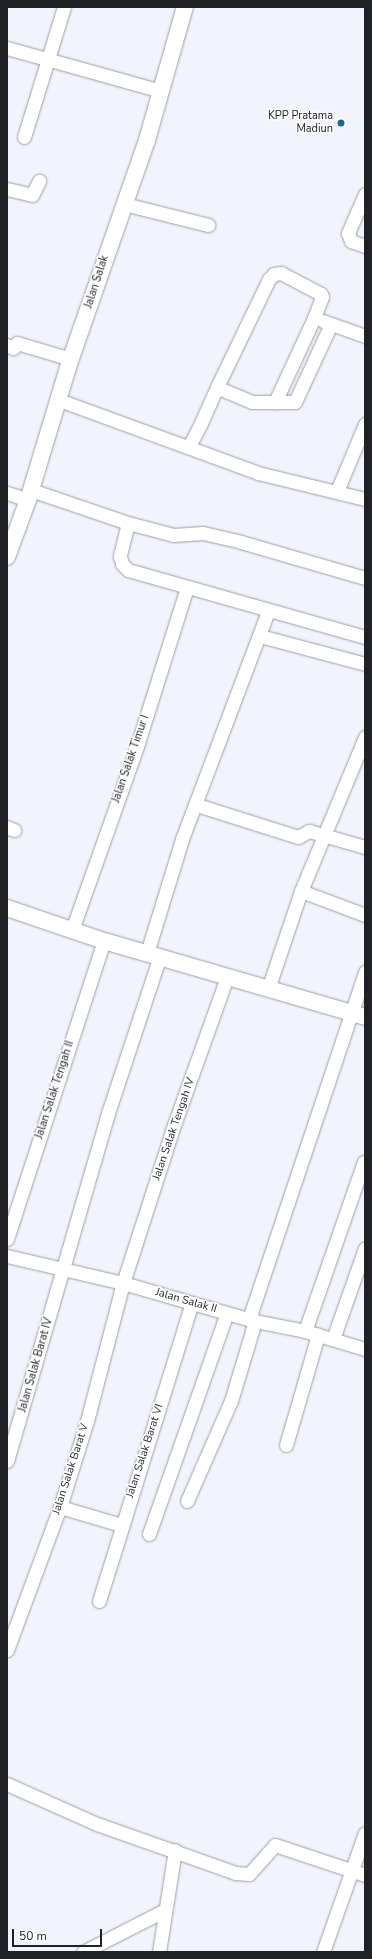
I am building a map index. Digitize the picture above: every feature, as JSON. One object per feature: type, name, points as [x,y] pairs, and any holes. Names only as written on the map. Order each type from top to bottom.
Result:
[{"type":"street","points":[[24,137],[64,7]]},
{"type":"street","name":"Jalan Salak","points":[[7,557],[30,495],[71,359],[161,91],[186,7]]},
{"type":"street","points":[[7,48],[161,91]]},
{"type":"street","points":[[7,188],[32,196],[39,181]]},
{"type":"street","points":[[365,194],[348,233],[351,240],[365,246]]},
{"type":"street","points":[[124,204],[208,224]]},
{"type":"street","points":[[189,446],[271,276],[280,273],[321,294],[322,297],[314,318],[275,402]]},
{"type":"street","points":[[314,318],[365,336]]},
{"type":"street","points":[[217,387],[252,402],[294,402],[331,324]]},
{"type":"street","points":[[7,346],[13,348],[17,343],[71,359]]},
{"type":"street","points":[[58,400],[189,446],[258,473],[337,490],[365,499]]},
{"type":"street","points":[[337,490],[365,424]]},
{"type":"street","points":[[7,493],[30,495],[173,536],[203,533],[241,542],[365,578]]},
{"type":"street","points":[[128,522],[120,556],[125,567],[268,611],[365,637]]},
{"type":"street","name":"Jalan Salak Timur I","points":[[72,930],[137,746],[187,587]]},
{"type":"street","name":"Jalan Salak Barat IV","points":[[7,1461],[154,955],[182,839],[197,805],[268,611]]},
{"type":"street","points":[[260,636],[365,664]]},
{"type":"street","points":[[268,989],[301,890],[365,737]]},
{"type":"street","points":[[197,805],[298,837],[309,831],[365,847]]},
{"type":"street","points":[[301,890],[365,915]]},
{"type":"street","points":[[7,908],[104,941],[359,1015]]},
{"type":"street","name":"Jalan Salak Tengah II","points":[[7,1239],[104,941]]},
{"type":"street","points":[[187,1501],[231,1401],[252,1320],[359,1015],[365,972]]},
{"type":"street","name":"Jalan Salak Tengah IV","points":[[123,1283],[174,1125],[227,976]]},
{"type":"street","points":[[305,1332],[364,1162]]},
{"type":"street","points":[[333,1339],[365,1248]]},
{"type":"street","name":"Jalan Salak II","points":[[7,1256],[123,1283],[252,1320],[318,1335],[365,1349]]},
{"type":"street","name":"Jalan Salak Barat V","points":[[7,1650],[60,1507],[87,1421],[123,1283]]},
{"type":"street","name":"Jalan Salak Barat VI","points":[[99,1601],[121,1525],[192,1303]]},
{"type":"street","points":[[149,1534],[227,1313]]},
{"type":"street","points":[[286,1445],[318,1335]]},
{"type":"street","points":[[60,1507],[121,1525]]},
{"type":"street","points":[[7,1784],[97,1824],[175,1850],[235,1873],[249,1874],[275,1845],[365,1876]]},
{"type":"street","points":[[323,1952],[365,1833]]},
{"type":"street","points":[[159,1952],[175,1850]]},
{"type":"street","points":[[84,1952],[165,1910]]},
{"type":"place","name":"KPP Pratama Madiun","points":[[341,123]]}]
